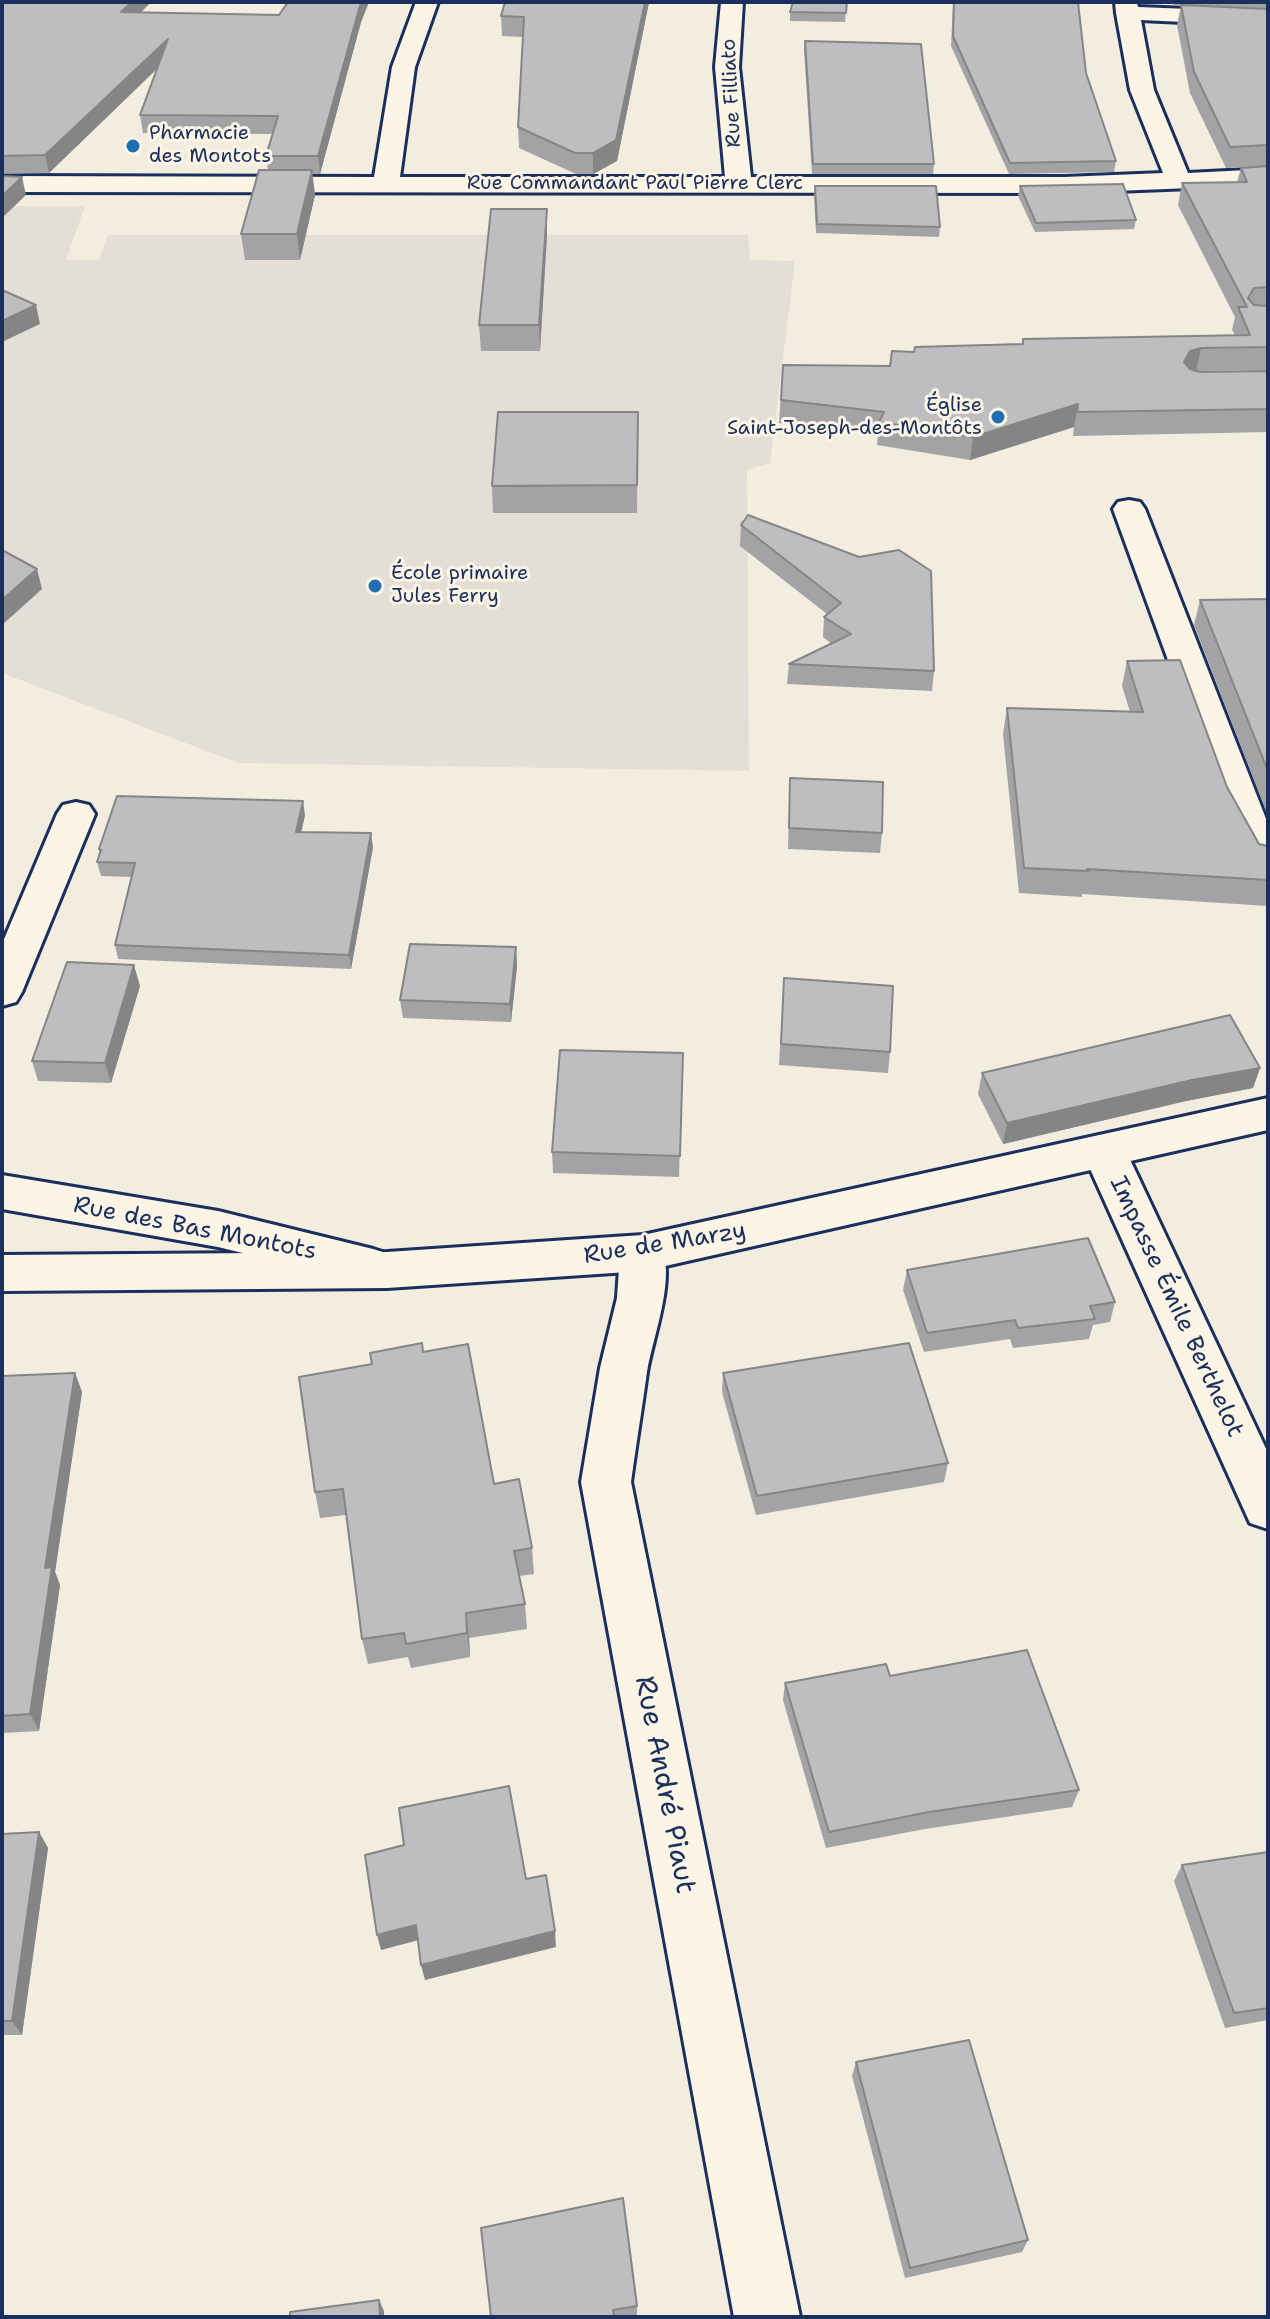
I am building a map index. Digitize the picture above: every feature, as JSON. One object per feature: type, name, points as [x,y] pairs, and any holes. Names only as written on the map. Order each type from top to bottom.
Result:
[{"type":"street","points":[[386,184],[393,123],[413,27],[427,2]]},
{"type":"street","name":"Rue Filliato","points":[[732,2],[729,44],[731,126],[739,184]]},
{"type":"street","points":[[1178,180],[1142,90],[1126,8],[1268,19]]},
{"type":"street","name":"Rue Commandant Paul Pierre Clerc","points":[[2,184],[1064,185],[1268,177]]},
{"type":"street","points":[[1129,509],[1242,811],[1268,859]]},
{"type":"street","points":[[2,992],[76,814]]},
{"type":"street","name":"Rue de Marzy","points":[[2,1273],[387,1270],[643,1253],[1268,1114]]},
{"type":"street","name":"Impasse Émile Berthelot","points":[[1104,1151],[1268,1507]]},
{"type":"street","name":"Rue des Bas Montots","points":[[2,1192],[218,1229],[387,1270]]},
{"type":"street","name":"Rue André Piaut","points":[[643,1253],[640,1298],[624,1368],[606,1482],[767,2317]]},
{"type":"shaded area","name":"École primaire Jules Ferry","points":[[2,202],[10,206],[85,206],[66,260],[99,260],[108,235],[748,235],[750,260],[795,261],[770,463],[747,470],[749,771],[238,763],[2,673]]},
{"type":"building","points":[[2,2],[132,2],[121,12],[279,15],[288,2],[361,2],[318,156],[266,156],[278,116],[140,115],[168,39],[45,155],[2,156]]},
{"type":"building","points":[[505,2],[645,2],[616,140],[593,153],[575,153],[518,127],[524,17],[501,16]]},
{"type":"building","points":[[793,2],[847,2],[846,13],[790,12]]},
{"type":"building","points":[[954,2],[1078,2],[1086,73],[1116,161],[1010,163],[953,36]]},
{"type":"building","points":[[1181,5],[1268,9],[1268,145],[1230,147],[1194,72]]},
{"type":"building","points":[[805,41],[921,44],[934,164],[813,164]]},
{"type":"building","points":[[1268,166],[1268,287],[1254,288],[1248,298],[1254,305],[1268,306],[1268,347],[1201,348],[1190,351],[1184,362],[1190,369],[1200,372],[1268,371],[1268,409],[1077,412],[1078,404],[973,437],[879,422],[884,412],[781,400],[783,365],[890,366],[892,351],[914,352],[915,347],[1023,344],[1023,339],[1250,335],[1238,307],[1247,307],[1182,183],[1247,182],[1241,168]]},
{"type":"building","points":[[259,170],[312,170],[297,234],[241,234]]},
{"type":"building","points":[[2,176],[22,177],[2,196]]},
{"type":"building","points":[[1123,184],[1136,220],[1036,223],[1020,186]]},
{"type":"building","points":[[815,186],[936,186],[940,227],[817,224]]},
{"type":"building","points":[[491,209],[547,209],[539,325],[479,325]]},
{"type":"building","points":[[2,290],[36,305],[2,321]]},
{"type":"building","points":[[498,412],[638,412],[637,485],[492,486]]},
{"type":"building","points":[[748,515],[859,557],[899,550],[931,571],[934,671],[789,664],[851,634],[824,617],[841,603],[741,525]]},
{"type":"building","points":[[2,550],[37,569],[2,600]]},
{"type":"building","points":[[1268,599],[1268,771],[1200,600]]},
{"type":"building","points":[[1180,660],[1227,787],[1259,844],[1268,846],[1268,880],[1024,868],[1007,708],[1143,712],[1127,661]]},
{"type":"building","points":[[790,778],[883,782],[882,833],[789,828]]},
{"type":"building","points":[[117,796],[303,801],[296,832],[371,833],[349,955],[115,945],[135,863],[97,862]]},
{"type":"building","points":[[410,944],[516,947],[510,1004],[400,1000]]},
{"type":"building","points":[[67,962],[134,965],[105,1063],[32,1061]]},
{"type":"building","points":[[784,978],[893,986],[890,1052],[781,1044]]},
{"type":"building","points":[[1230,1015],[1260,1068],[1192,1080],[1007,1123],[982,1073]]},
{"type":"building","points":[[560,1050],[683,1053],[680,1156],[552,1152]]},
{"type":"building","points":[[1088,1238],[1115,1302],[1090,1306],[1095,1319],[1018,1328],[1015,1320],[927,1333],[907,1270]]},
{"type":"building","points":[[422,1343],[423,1352],[468,1344],[494,1484],[519,1479],[532,1548],[514,1551],[525,1604],[466,1613],[467,1633],[406,1644],[404,1633],[362,1639],[343,1489],[315,1492],[299,1377],[372,1364],[370,1353]]},
{"type":"building","points":[[909,1343],[948,1463],[757,1496],[723,1373]]},
{"type":"building","points":[[75,1373],[45,1568],[52,1567],[30,1714],[2,1716],[2,1376]]},
{"type":"building","points":[[1027,1650],[1079,1790],[929,1812],[829,1832],[785,1683],[886,1664],[890,1676]]},
{"type":"building","points":[[509,1786],[526,1879],[546,1875],[555,1931],[421,1965],[416,1925],[377,1935],[365,1855],[404,1845],[399,1808]]},
{"type":"building","points":[[39,1832],[12,2021],[2,2021],[2,1834]]},
{"type":"building","points":[[1268,1852],[1268,2008],[1234,2013],[1182,1865]]},
{"type":"building","points":[[969,2040],[1028,2240],[910,2268],[856,2062]]},
{"type":"building","points":[[623,2198],[637,2306],[613,2310],[614,2317],[491,2317],[481,2228]]},
{"type":"building","points":[[379,2300],[380,2317],[290,2317],[290,2312]]},
{"type":"place","name":"Pharmacie des Montots","points":[[133,146]]},
{"type":"place","name":"Église Saint-Joseph-des-Montôts","points":[[998,417]]},
{"type":"place","name":"École primaire Jules Ferry","points":[[375,586]]}]
